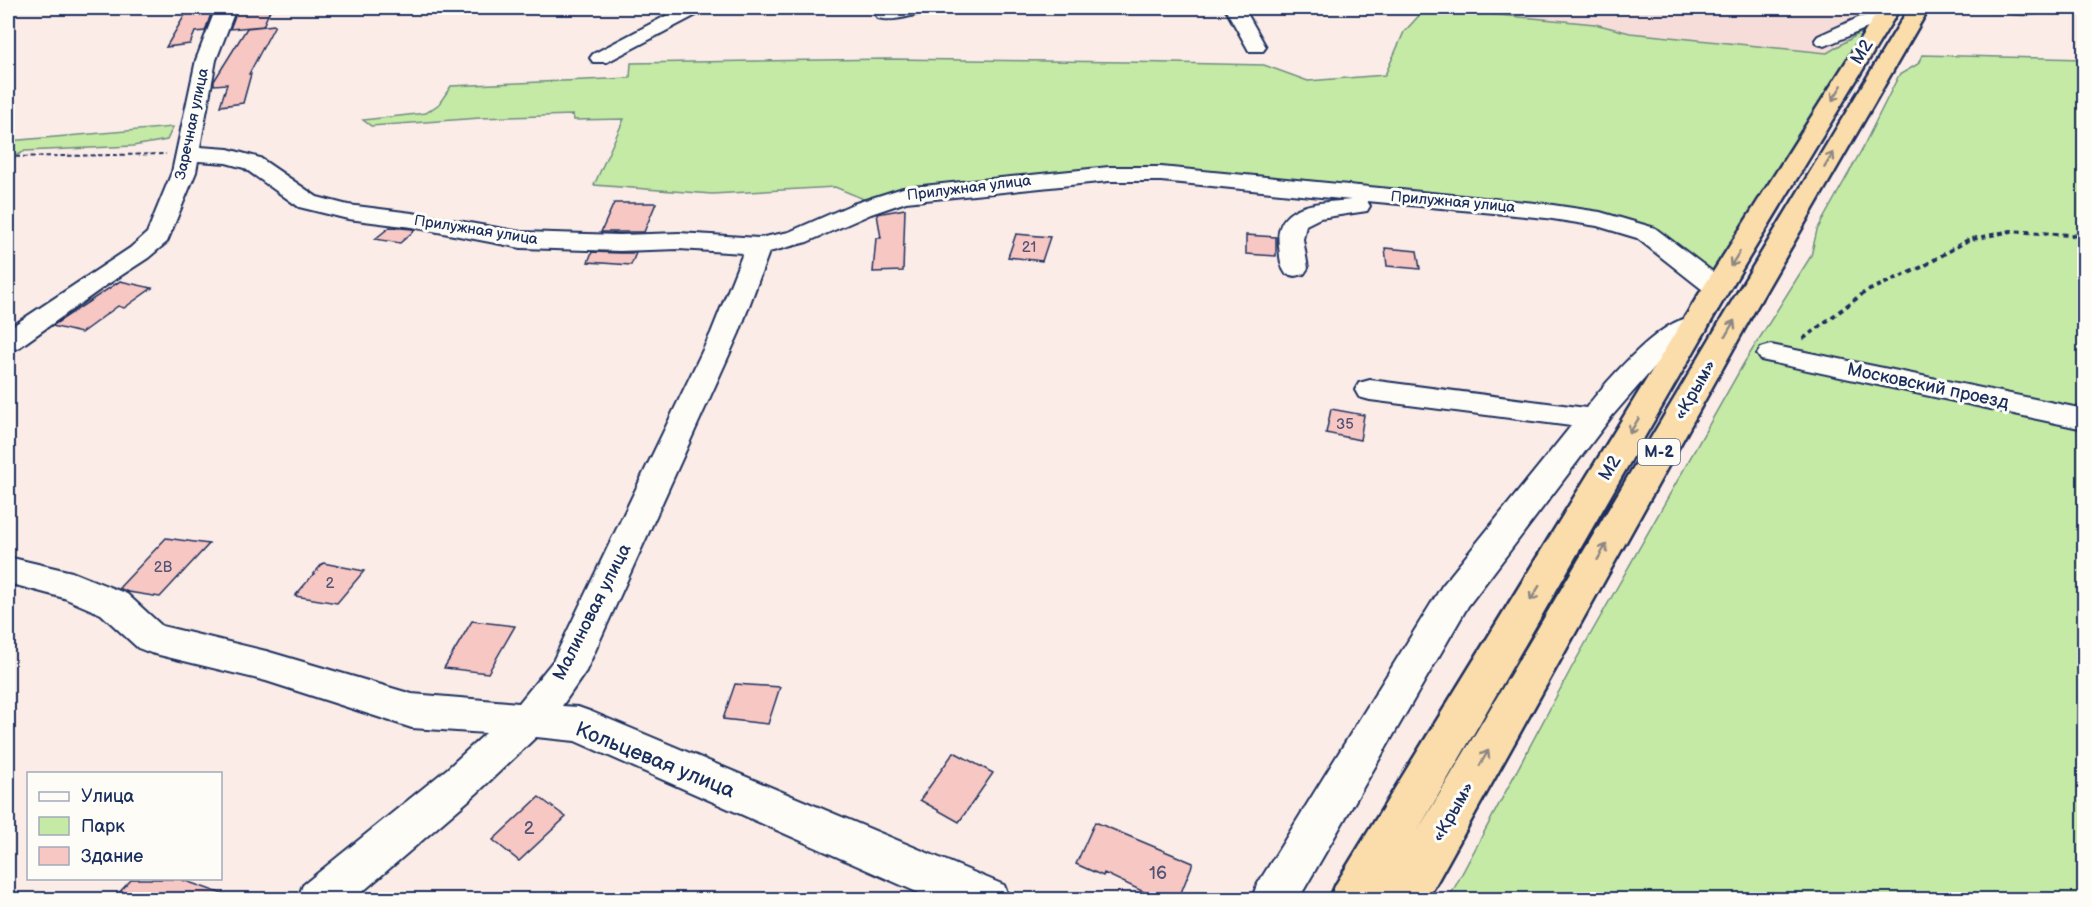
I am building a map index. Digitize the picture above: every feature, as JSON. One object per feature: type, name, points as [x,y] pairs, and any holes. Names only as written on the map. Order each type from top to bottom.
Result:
[{"type":"highway","name":"«Крым»","points":[[1402,900],[1742,308],[1919,8]]},
{"type":"highway","name":"М2","points":[[1352,900],[1717,288],[1886,13]]},
{"type":"street","name":"Заречная улица","points":[[8,342],[99,278],[139,254],[158,237],[184,172],[206,60],[226,8]]},
{"type":"street","points":[[600,58],[695,8]]},
{"type":"street","points":[[885,14],[918,8]]},
{"type":"street","points":[[1235,8],[1256,47]]},
{"type":"street","points":[[1825,40],[1842,35],[1862,20],[1886,13]]},
{"type":"street","name":"Прилужная улица","points":[[188,153],[228,156],[252,164],[308,202],[348,212],[412,220],[520,240],[620,243],[679,241],[759,246],[775,244],[903,195],[1109,174],[1161,174],[1546,211],[1600,219],[1646,233],[1717,288]]},
{"type":"street","points":[[1296,268],[1291,231],[1296,220],[1311,212],[1351,207],[1394,197]]},
{"type":"street","name":"Малиновая улица","points":[[319,900],[462,781],[529,719],[567,671],[725,333],[759,246]]},
{"type":"street","points":[[1273,900],[1455,596],[1594,419],[1649,356],[1684,328],[1693,328]]},
{"type":"street","name":"Московский проезд","points":[[1771,354],[2085,419]]},
{"type":"street","points":[[1370,390],[1594,419]]},
{"type":"street","name":"Кольцевая улица","points":[[8,570],[72,586],[114,604],[151,638],[266,666],[412,711],[578,724],[988,900]]},
{"type":"path","points":[[8,157],[188,153]]},
{"type":"path","points":[[1771,354],[1805,339],[1865,292],[1922,267],[1968,240],[2011,231],[2085,236]]},
{"type":"shaded area","points":[[1426,8],[1884,8],[1880,21],[1827,53],[1630,33],[1595,24]]},
{"type":"green space","points":[[1426,8],[1595,24],[1630,33],[1827,53],[1880,21],[1722,285],[1628,221],[1160,173],[873,203],[835,187],[712,194],[594,185],[624,119],[574,120],[573,115],[480,118],[371,126],[363,120],[426,113],[439,104],[451,86],[630,78],[631,63],[890,59],[1126,62],[1264,65],[1308,81],[1385,75],[1404,32]]},
{"type":"green space","points":[[1966,8],[2050,8],[2034,15],[2023,15]]},
{"type":"green space","points":[[1922,55],[2084,59],[2084,899],[1448,900],[1572,667],[1744,363],[1811,256],[1817,230],[1861,151],[1899,75],[1918,64]]},
{"type":"green space","points":[[173,127],[167,140],[133,146],[25,151],[8,160],[8,141]]},
{"type":"building","points":[[189,8],[205,8],[203,12],[212,11],[205,31],[195,32],[190,44],[166,47]]},
{"type":"building","points":[[238,8],[271,8],[263,26],[230,29]]},
{"type":"building","points":[[275,25],[249,74],[251,74],[243,103],[220,106],[227,84],[214,85],[214,81],[247,28]]},
{"type":"building","points":[[614,203],[656,203],[644,232],[601,232]]},
{"type":"building","points":[[905,209],[903,271],[873,272],[876,238],[881,238],[877,214]]},
{"type":"building","points":[[390,227],[415,230],[400,243],[375,239]]},
{"type":"building","points":[[1016,234],[1050,237],[1042,261],[1008,257]]},
{"type":"building","points":[[1246,235],[1276,237],[1276,256],[1246,254]]},
{"type":"building","points":[[1385,248],[1417,251],[1420,269],[1387,266]]},
{"type":"building","points":[[592,252],[636,253],[631,265],[588,262]]},
{"type":"building","points":[[120,281],[152,288],[124,308],[118,306],[81,333],[52,326]]},
{"type":"building","points":[[1331,409],[1364,415],[1360,440],[1326,433]]},
{"type":"building","points":[[166,538],[209,544],[160,597],[128,592],[119,588]]},
{"type":"building","points":[[323,563],[364,571],[337,603],[295,596]]},
{"type":"building","points":[[472,621],[515,626],[488,673],[444,668]]},
{"type":"building","points":[[735,684],[780,687],[768,724],[723,719]]},
{"type":"building","points":[[954,752],[993,773],[959,822],[920,800]]},
{"type":"building","points":[[539,797],[566,817],[519,861],[493,840]]},
{"type":"building","points":[[1095,822],[1193,863],[1178,900],[1161,900],[1104,873],[1103,876],[1076,864]]},
{"type":"building","points":[[131,880],[183,880],[231,897],[231,900],[112,900]]}]
